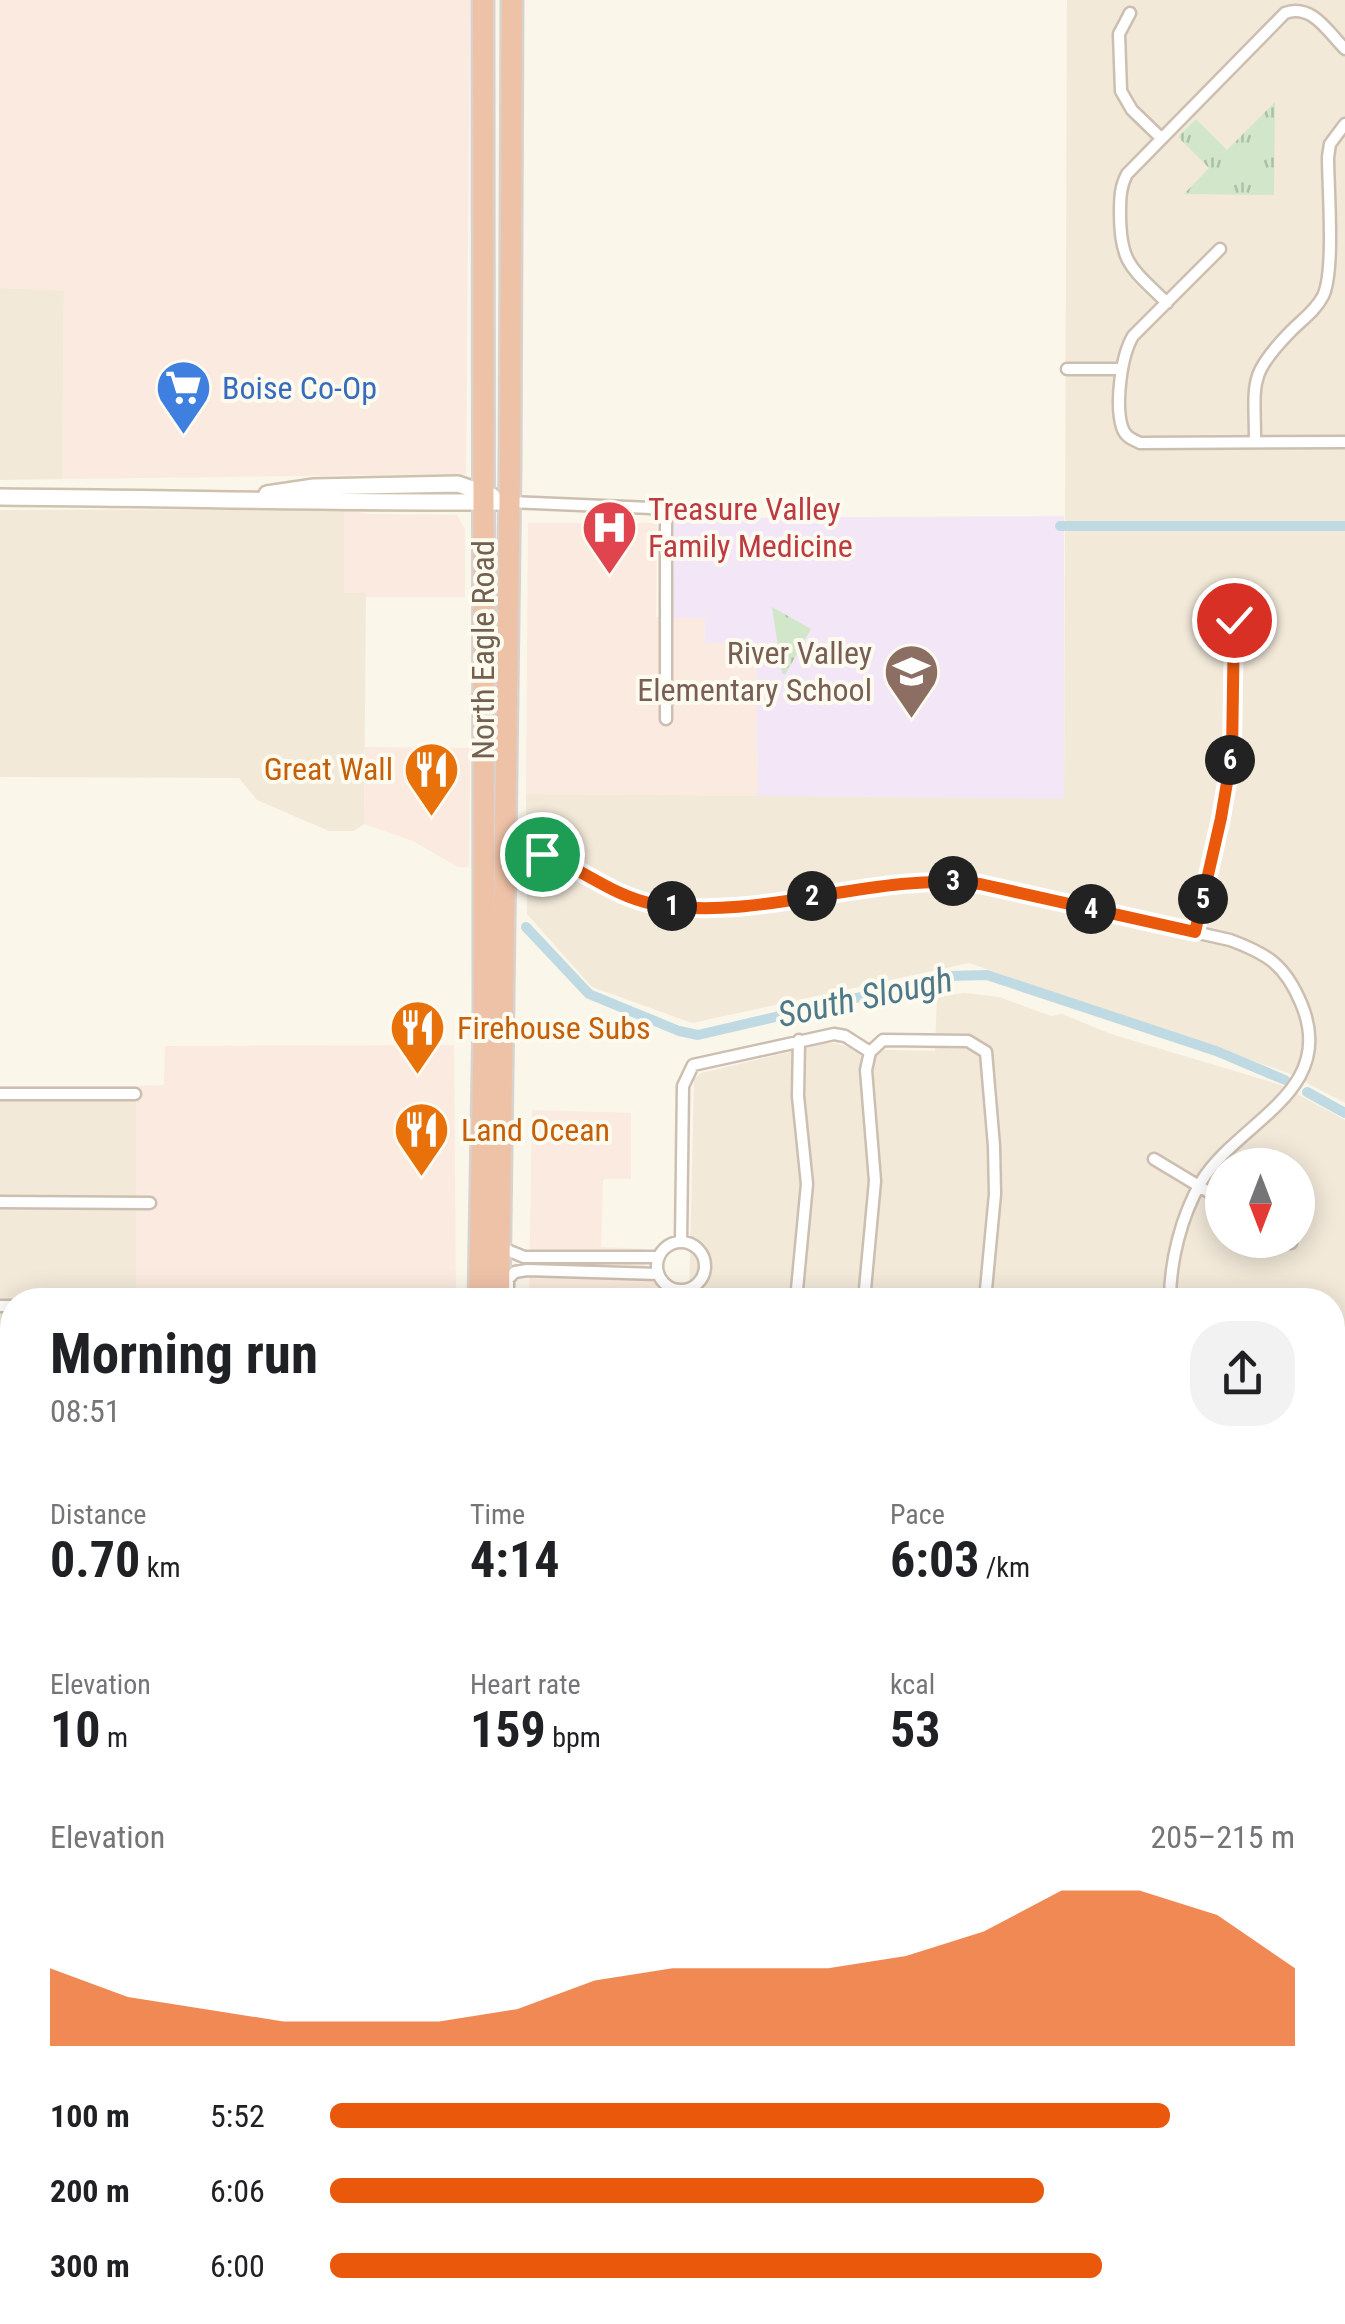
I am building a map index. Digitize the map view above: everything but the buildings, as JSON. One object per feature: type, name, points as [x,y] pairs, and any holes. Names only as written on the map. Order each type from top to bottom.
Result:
[{"type":"highway","name":"North Eagle Road","points":[[479,1288],[484,1015],[483,0]]},
{"type":"highway","points":[[499,0],[498,150],[511,200]]},
{"type":"highway","name":"North Eagle Road","points":[[499,1288],[510,502],[512,0]]},
{"type":"highway","points":[[484,1015],[493,1025],[491,1142],[501,1155]]},
{"type":"highway","points":[[482,1168],[492,1174],[492,1239],[498,1244]]},
{"type":"street","points":[[1167,303],[1123,255],[1122,184],[1126,174],[1285,13],[1298,9],[1308,12],[1345,50]]},
{"type":"street","points":[[1130,13],[1119,34],[1121,91],[1132,110],[1161,138]]},
{"type":"street","points":[[1255,442],[1258,369],[1316,306],[1328,283],[1328,157],[1330,144],[1345,124]]},
{"type":"street","points":[[1220,249],[1134,336],[1124,352],[1121,426],[1128,438],[1140,443],[1345,442]]},
{"type":"street","points":[[1068,369],[1121,368]]},
{"type":"street","points":[[0,497],[234,498],[318,504],[482,498],[651,508],[666,516],[666,719]]},
{"type":"street","points":[[1195,932],[1232,753],[1236,599]]},
{"type":"street","points":[[504,856],[542,854],[618,893],[682,908],[734,906],[918,881],[952,880],[1195,932],[1264,954],[1293,982],[1307,1016],[1306,1063],[1286,1100],[1217,1160],[1199,1185],[1176,1246],[1171,1288]]},
{"type":"street","points":[[681,1242],[682,1086],[692,1065],[834,1034],[846,1036],[870,1052]]},
{"type":"street","points":[[797,1288],[807,1184],[798,1096],[799,1040]]},
{"type":"street","points":[[865,1288],[875,1182],[866,1070],[870,1052],[883,1040],[968,1041],[983,1048],[995,1194],[986,1288]]},
{"type":"street","points":[[0,1094],[135,1094]]},
{"type":"street","points":[[1154,1160],[1205,1189]]},
{"type":"street","points":[[0,1202],[150,1203]]},
{"type":"street","points":[[671,1288],[658,1274],[658,1257],[667,1247],[681,1242],[693,1244],[701,1251],[706,1268],[700,1282],[691,1288]]},
{"type":"street","points":[[498,1244],[524,1258],[658,1257]]},
{"type":"street","points":[[508,1288],[508,1279],[515,1272],[658,1274]]},
{"type":"shaded area","points":[[0,0],[470,0],[466,474],[62,479],[64,291],[0,288]]},
{"type":"shaded area","points":[[1067,0],[1345,0],[1345,1103],[1288,1073],[969,963],[692,1023],[592,987],[527,914],[526,794],[1064,798]]},
{"type":"shaded area","points":[[0,288],[64,290],[62,479],[0,480]]},
{"type":"shaded area","points":[[344,509],[344,592],[366,593],[364,824],[354,831],[329,831],[257,800],[239,778],[0,777],[0,510]]},
{"type":"shaded area","points":[[344,509],[367,514],[457,515],[465,529],[465,597],[366,597],[365,593],[344,593]]},
{"type":"shaded area","name":"River Valley Elementary School","points":[[1064,516],[1064,799],[758,796],[756,644],[705,643],[705,618],[673,618],[674,518]]},
{"type":"shaded area","points":[[528,523],[657,523],[656,617],[705,618],[706,643],[756,644],[758,796],[526,794]]},
{"type":"shaded area","points":[[365,747],[470,748],[469,867],[458,867],[413,841],[364,824]]},
{"type":"shaded area","points":[[965,993],[999,997],[1051,1016],[1062,1014],[1111,1034],[1281,1085],[1345,1120],[1345,1288],[689,1288],[694,1079],[701,1073],[827,1043],[854,1049],[935,1051],[937,996]]},
{"type":"shaded area","points":[[454,1045],[456,1288],[136,1288],[136,1086],[164,1085],[165,1046]]},
{"type":"shaded area","points":[[0,1086],[136,1086],[136,1288],[0,1288]]},
{"type":"shaded area","points":[[532,1110],[631,1113],[631,1179],[603,1179],[601,1247],[645,1249],[645,1278],[658,1288],[529,1288]]},
{"type":"green space","points":[[1275,102],[1274,195],[1184,194],[1209,168],[1178,137],[1196,119],[1227,150]]},
{"type":"green space","points":[[772,607],[811,629],[785,675],[782,673]]},
{"type":"waterway","points":[[1060,526],[1345,526]]},
{"type":"waterway","name":"South Slough","points":[[526,927],[589,994],[698,1035],[950,976],[987,975],[1216,1051],[1285,1080]]},
{"type":"waterway","name":"South Slough","points":[[1307,1092],[1345,1113]]},
{"type":"place","name":"Boise Co-Op","points":[[183,437]]},
{"type":"place","name":"Treasure Valley Family Medicine","points":[[609,576]]},
{"type":"place","name":"River Valley Elementary School","points":[[911,720]]},
{"type":"place","name":"Great Wall","points":[[432,818]]},
{"type":"place","name":"Firehouse Subs","points":[[418,1077]]},
{"type":"place","name":"Land Ocean","points":[[422,1179]]},
{"type":"route","points":[[542,854],[618,893],[682,908],[734,906],[918,881],[952,880],[1195,932],[1232,753],[1234,620]]}]
